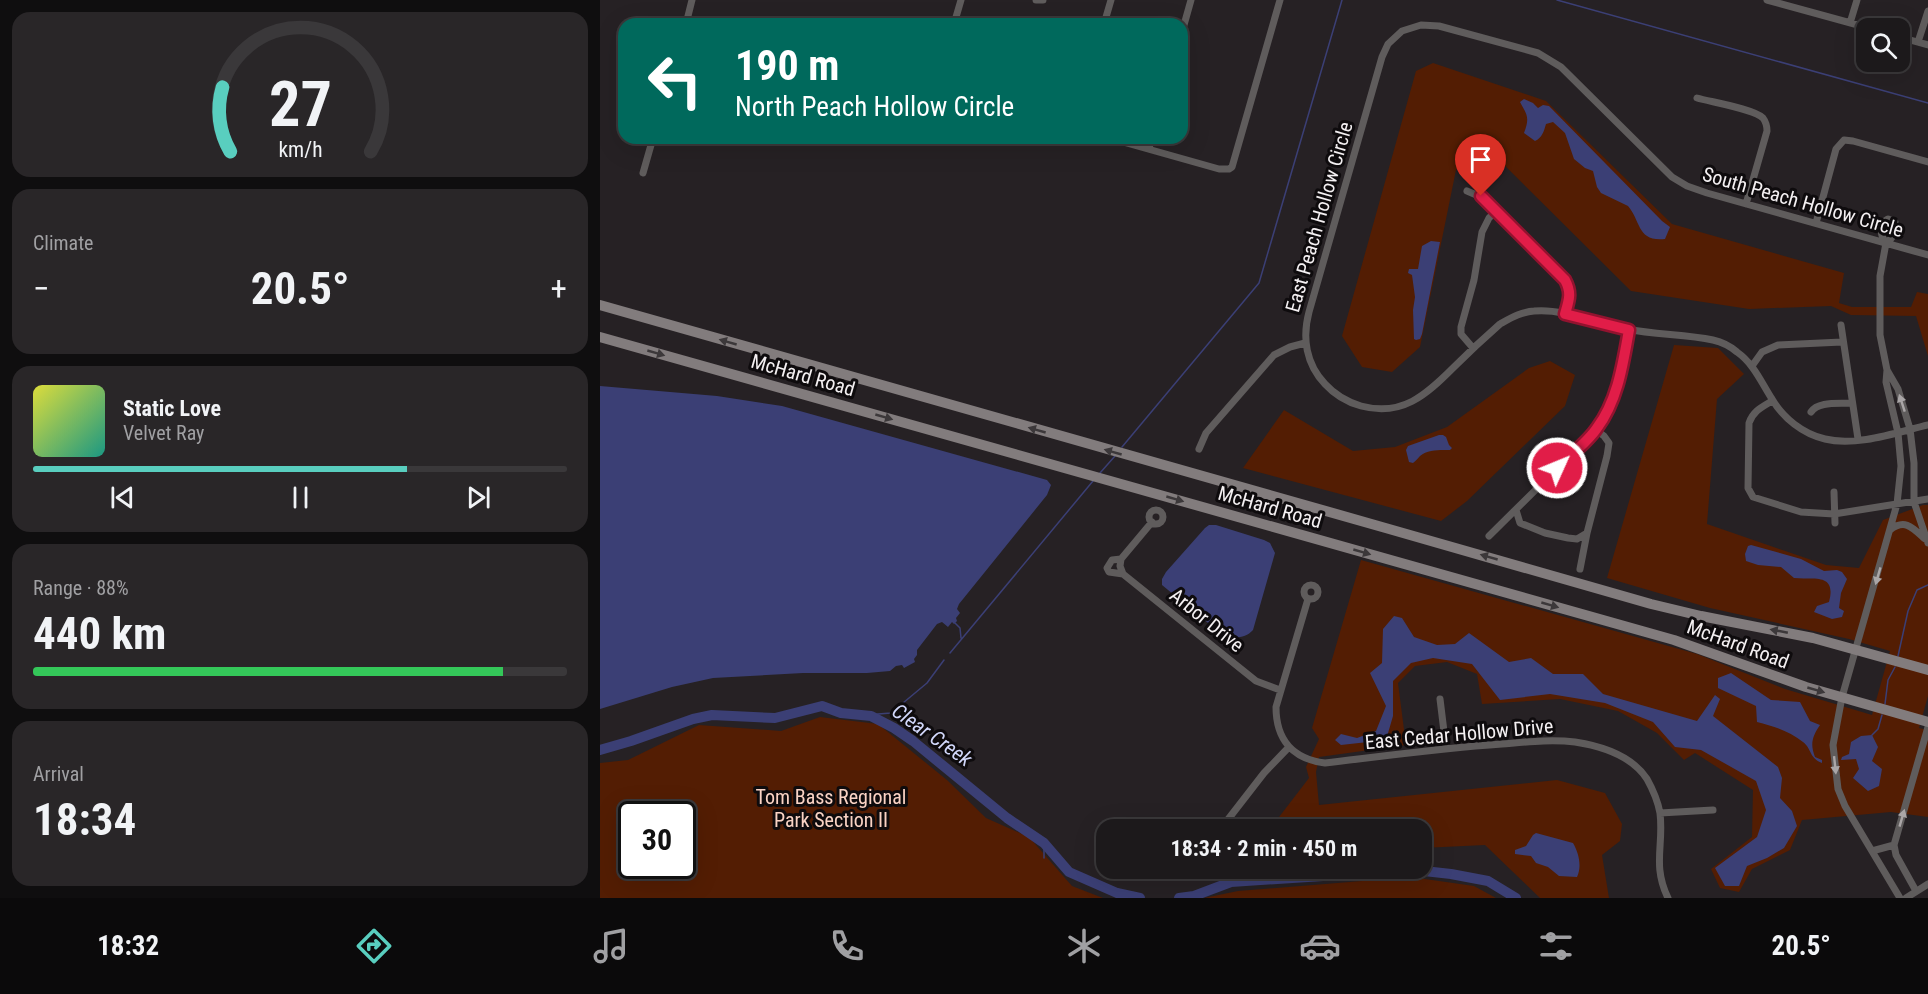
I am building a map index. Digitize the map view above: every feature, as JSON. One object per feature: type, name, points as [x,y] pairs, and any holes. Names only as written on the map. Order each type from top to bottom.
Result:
[{"type":"main road","name":"McHard Road","points":[[600,305],[1651,604],[1813,638],[1928,670]]},
{"type":"main road","name":"McHard Road","points":[[600,337],[1674,640],[1772,676],[1928,724]]},
{"type":"street","points":[[688,18],[692,0]]},
{"type":"street","points":[[956,18],[961,0]]},
{"type":"street","points":[[1036,0],[1043,0]]},
{"type":"street","points":[[1106,18],[1111,0]]},
{"type":"street","points":[[1186,18],[1191,0]]},
{"type":"street","points":[[1132,144],[1219,169],[1229,169],[1234,164],[1280,0]]},
{"type":"street","points":[[1767,0],[1856,25]]},
{"type":"street","points":[[1850,23],[1857,0]]},
{"type":"street","points":[[1918,42],[1928,11]]},
{"type":"street","name":"South Peach Hollow Circle","points":[[1402,31],[1421,25],[1439,26],[1547,57],[1568,74],[1679,182],[1697,190],[1928,255]]},
{"type":"street","name":"East Peach Hollow Circle","points":[[1402,31],[1388,45],[1382,57],[1309,312],[1305,343],[1314,368],[1329,388],[1348,401],[1378,409],[1396,407],[1422,396],[1500,324],[1513,316],[1535,311],[1565,314],[1629,330],[1716,340],[1740,353],[1752,366],[1772,400],[1791,422],[1812,435],[1839,441],[1898,433],[1928,425]]},
{"type":"street","points":[[1910,40],[1928,45]]},
{"type":"street","points":[[1697,98],[1760,116],[1767,126],[1746,204]]},
{"type":"street","points":[[1816,223],[1836,149],[1844,140],[1928,162]]},
{"type":"street","points":[[644,173],[651,144]]},
{"type":"street","points":[[1149,148],[1150,144]]},
{"type":"street","points":[[1467,190],[1481,196],[1565,280],[1570,288],[1565,314]]},
{"type":"street","points":[[1473,348],[1461,334],[1461,327],[1474,280],[1484,226],[1495,212]]},
{"type":"street","points":[[1886,243],[1880,276],[1879,322],[1882,350],[1887,370],[1898,389],[1910,429],[1914,463],[1914,502],[1927,542]]},
{"type":"street","points":[[1840,325],[1858,439]]},
{"type":"street","points":[[1490,536],[1596,430],[1608,410],[1617,386],[1629,330]]},
{"type":"street","points":[[1752,366],[1762,352],[1778,345],[1842,342]]},
{"type":"street","points":[[1199,449],[1206,433],[1274,355],[1305,343]]},
{"type":"street","points":[[1887,370],[1886,382],[1898,433],[1901,466],[1897,504],[1842,697],[1833,745],[1838,789],[1845,806],[1900,898]]},
{"type":"street","points":[[1772,400],[1758,409],[1749,423],[1749,488],[1753,497],[1802,512],[1834,514],[1928,500]]},
{"type":"street","points":[[1811,412],[1821,405],[1851,403]]},
{"type":"street","points":[[1580,569],[1609,443],[1596,430]]},
{"type":"street","points":[[1834,492],[1835,523]]},
{"type":"street","points":[[1516,510],[1520,523],[1545,533],[1577,539],[1587,533]]},
{"type":"street","name":"Arbor Drive","points":[[1152,522],[1121,566],[1256,681],[1280,690]]},
{"type":"street","points":[[1890,530],[1897,524],[1904,524],[1917,531],[1927,542]]},
{"type":"street","points":[[1228,819],[1264,773],[1289,747],[1280,732],[1276,707],[1308,599]]},
{"type":"street","points":[[1440,699],[1446,748]]},
{"type":"street","points":[[1916,891],[1896,855],[1894,845],[1928,724]]},
{"type":"street","name":"East Cedar Hollow Drive","points":[[1289,747],[1299,756],[1311,762],[1325,763],[1446,748],[1558,740],[1590,745],[1619,755],[1640,770],[1657,802],[1660,813],[1659,867],[1661,882],[1668,898]]},
{"type":"street","points":[[1660,813],[1713,810]]},
{"type":"street","points":[[1872,851],[1894,845]]},
{"type":"street","points":[[1906,898],[1928,884]]},
{"type":"green space","points":[[1433,63],[1546,101],[1672,224],[1844,273],[1839,303],[1852,307],[1911,307],[1917,292],[1928,294],[1928,356],[1916,316],[1851,315],[1831,306],[1749,309],[1631,291],[1477,138],[1456,170],[1420,347],[1392,372],[1362,367],[1342,336],[1416,71]]},
{"type":"green space","points":[[1674,345],[1718,348],[1744,374],[1717,399],[1707,524],[1826,565],[1859,568],[1883,520],[1928,505],[1928,696],[1919,728],[1928,730],[1928,817],[1891,812],[1802,820],[1790,850],[1752,869],[1739,892],[1720,888],[1711,869],[1752,837],[1753,790],[1695,753],[1684,760],[1657,733],[1618,711],[1560,699],[1482,704],[1477,674],[1447,662],[1415,666],[1398,683],[1406,745],[1319,757],[1316,772],[1319,805],[1557,780],[1605,793],[1622,824],[1620,841],[1602,855],[1609,898],[1540,898],[1485,845],[1432,848],[1432,819],[1277,819],[1309,778],[1306,767],[1319,739],[1312,728],[1361,560],[1697,654],[1785,689],[1872,715],[1890,651],[1849,639],[1710,608],[1607,578]]},
{"type":"green space","points":[[1550,361],[1575,375],[1565,406],[1467,501],[1441,521],[1243,468],[1284,410],[1353,451],[1395,447],[1447,427],[1529,368]]},
{"type":"green space","name":"Tom Bass Regional Park Section II","points":[[820,717],[878,724],[947,780],[986,818],[1029,837],[1072,886],[1103,898],[600,898],[600,763],[628,760],[699,725],[781,731]]},
{"type":"green space","points":[[1386,879],[1425,879],[1474,886],[1496,898],[1204,898],[1238,891]]},
{"type":"water","points":[[1524,99],[1538,108],[1543,105],[1549,106],[1670,227],[1665,239],[1656,239],[1644,234],[1628,206],[1601,193],[1593,171],[1574,159],[1565,133],[1553,122],[1546,124],[1541,136],[1535,141],[1524,133],[1527,116],[1520,102]]},
{"type":"water","points":[[1431,241],[1440,242],[1422,334],[1420,339],[1416,340],[1414,339],[1413,310],[1415,297],[1412,275],[1408,273],[1409,269],[1418,269],[1422,246]]},
{"type":"water","points":[[600,386],[717,396],[782,406],[1047,480],[1051,485],[1047,495],[959,604],[957,609],[960,613],[956,618],[957,621],[954,624],[952,622],[948,627],[942,622],[937,624],[917,650],[915,662],[904,668],[902,665],[890,671],[867,673],[803,673],[713,678],[672,687],[600,709]]},
{"type":"water","points":[[1439,435],[1446,437],[1452,448],[1450,450],[1427,452],[1413,463],[1409,462],[1406,450],[1408,446]]},
{"type":"water","points":[[1209,525],[1216,525],[1264,540],[1270,543],[1275,553],[1253,630],[1244,636],[1236,638],[1224,636],[1162,585],[1166,572]]},
{"type":"water","points":[[1748,546],[1801,559],[1824,571],[1842,572],[1847,579],[1841,593],[1839,608],[1844,611],[1842,617],[1832,619],[1814,612],[1817,606],[1829,602],[1831,592],[1826,582],[1794,578],[1781,567],[1758,565],[1746,561],[1745,554]]},
{"type":"water","points":[[1394,616],[1402,618],[1414,637],[1437,645],[1455,644],[1469,633],[1509,662],[1531,658],[1553,674],[1583,674],[1603,694],[1697,721],[1715,695],[1720,699],[1713,716],[1778,767],[1782,778],[1780,798],[1792,811],[1797,826],[1784,848],[1747,866],[1739,886],[1725,886],[1715,868],[1757,837],[1766,810],[1756,781],[1701,750],[1675,747],[1653,722],[1605,703],[1550,694],[1500,700],[1472,664],[1433,658],[1411,663],[1393,681],[1393,716],[1386,740],[1341,745],[1335,740],[1341,734],[1357,738],[1376,731],[1386,706],[1370,673],[1382,663],[1383,629]]},
{"type":"water","points":[[1731,673],[1771,700],[1800,702],[1810,721],[1820,725],[1812,744],[1815,757],[1822,760],[1822,763],[1815,759],[1806,745],[1798,738],[1781,729],[1757,722],[1756,706],[1718,688],[1718,678]]},
{"type":"water","points":[[1872,735],[1878,747],[1872,761],[1882,769],[1879,786],[1868,791],[1853,778],[1859,769],[1856,759],[1841,760],[1849,754],[1851,742],[1861,736]]},
{"type":"water","points":[[1536,833],[1573,843],[1579,860],[1577,877],[1559,876],[1548,867],[1536,863],[1531,856],[1515,854],[1515,850],[1526,846]]},
{"type":"waterway","points":[[1122,447],[1259,283],[1342,0]]},
{"type":"waterway","points":[[1557,0],[1928,103]]},
{"type":"waterway","points":[[1100,473],[1115,456]]},
{"type":"waterway","points":[[950,653],[1093,481]]},
{"type":"waterway","points":[[1898,656],[1908,611],[1917,590],[1928,585]]},
{"type":"waterway","points":[[955,623],[960,628],[961,638]]},
{"type":"waterway","points":[[871,716],[891,713],[927,683],[944,660]]},
{"type":"waterway","points":[[1885,704],[1888,680],[1895,667]]},
{"type":"waterway","name":"Clear Creek","points":[[600,750],[693,719],[712,715],[775,718],[822,706],[841,713],[871,716],[913,741],[1007,818],[1044,843],[1069,872],[1117,893],[1140,898]]},
{"type":"waterway","points":[[1872,735],[1878,729],[1882,715]]},
{"type":"waterway","points":[[1044,843],[1044,858]]},
{"type":"waterway","name":"Clear Creek","points":[[1179,898],[1194,896],[1231,882],[1415,870],[1488,881],[1516,898]]},
{"type":"route","points":[[1481,196],[1565,280],[1570,288],[1570,296],[1565,314],[1629,330],[1621,372],[1608,410],[1596,430],[1557,468]]}]
